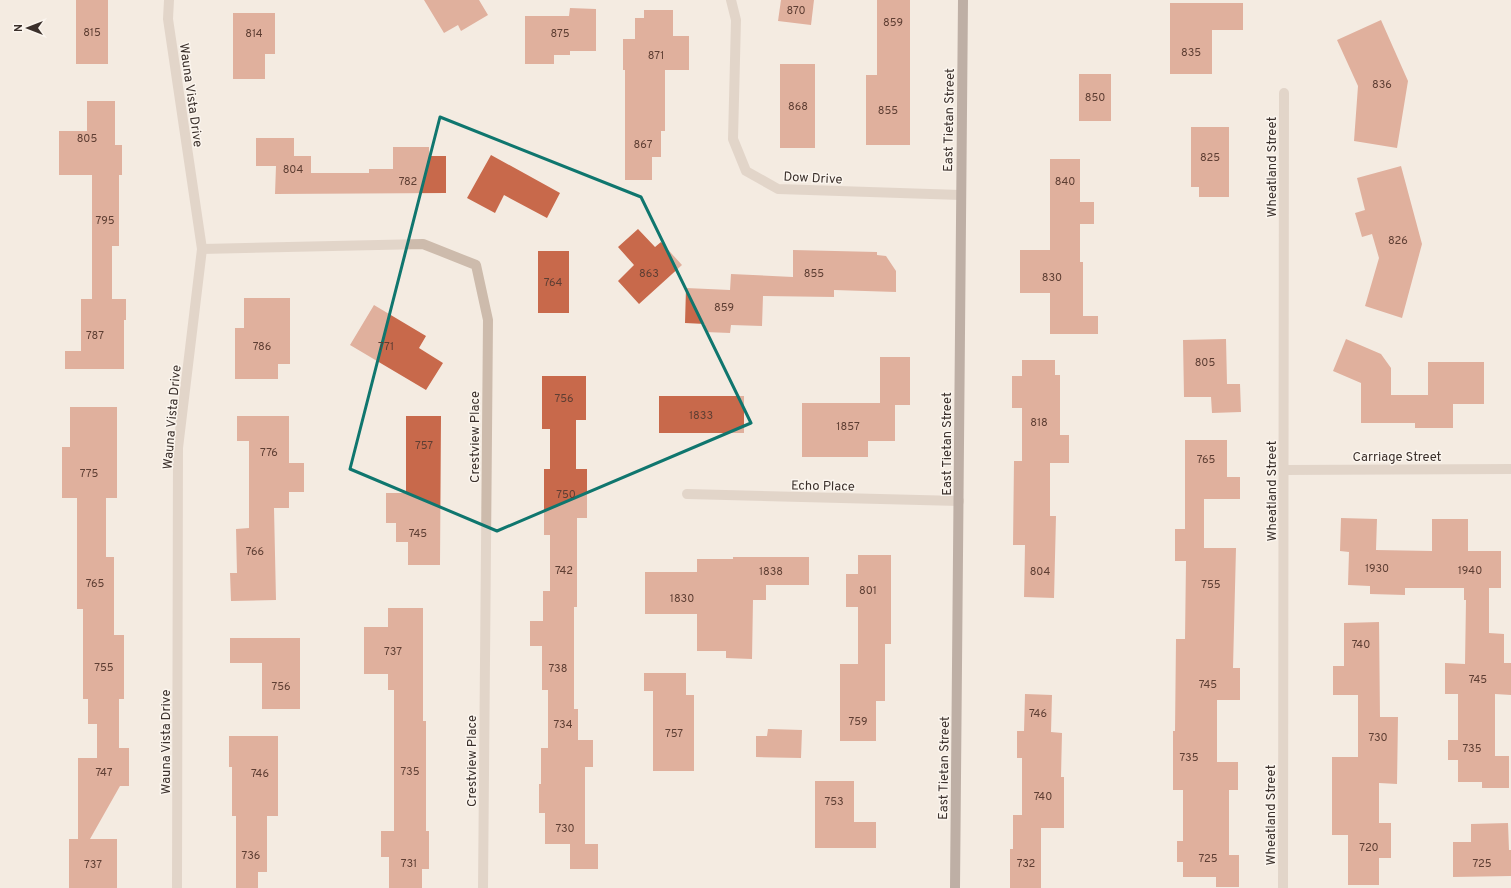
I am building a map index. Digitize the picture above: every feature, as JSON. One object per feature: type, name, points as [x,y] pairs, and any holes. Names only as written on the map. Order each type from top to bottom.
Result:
[{"type":"main road","name":"East Tietan Street","points":[[955,888],[963,0]]},
{"type":"street","name":"Wauna Vista Drive","points":[[169,0],[168,19],[202,249],[178,448],[177,888]]},
{"type":"street","name":"Dow Drive","points":[[731,0],[736,20],[733,139],[746,171],[778,189],[961,195]]},
{"type":"street","name":"Wheatland Street","points":[[1283,888],[1284,93]]},
{"type":"street","name":"Crestview Place","points":[[202,249],[423,244],[476,265],[488,320],[483,888]]},
{"type":"street","name":"Carriage Street","points":[[1284,470],[1511,469]]},
{"type":"street","name":"Echo Place","points":[[686,494],[959,501]]},
{"type":"highlighted area","points":[[440,117],[641,197],[751,423],[497,531],[350,469]]},
{"type":"building","points":[[76,0],[108,0],[108,64],[76,64]]},
{"type":"building","points":[[424,0],[479,0],[488,15],[461,31],[458,25],[444,33]]},
{"type":"building","points":[[781,0],[814,0],[811,25],[778,21]]},
{"type":"building","points":[[877,0],[910,0],[910,145],[866,145],[866,75],[877,75]]},
{"type":"building","points":[[1170,3],[1243,3],[1243,30],[1212,30],[1212,74],[1170,74]]},
{"type":"building","points":[[570,8],[596,9],[596,51],[570,51],[570,55],[554,55],[554,64],[525,64],[525,16],[569,16]]},
{"type":"building","points":[[644,10],[673,10],[673,36],[689,36],[689,70],[665,70],[665,131],[661,131],[661,157],[652,157],[652,180],[625,180],[625,70],[623,70],[623,39],[635,39],[635,18],[644,18]]},
{"type":"building","points":[[233,13],[275,13],[275,54],[265,54],[265,79],[233,79]]},
{"type":"building","points":[[1381,20],[1408,81],[1397,148],[1354,141],[1358,86],[1337,40]]},
{"type":"building","points":[[780,64],[815,64],[815,148],[780,148]]},
{"type":"building","points":[[1079,74],[1111,74],[1111,121],[1079,121]]},
{"type":"building","points":[[87,101],[115,101],[115,145],[122,145],[122,175],[119,175],[119,246],[112,246],[112,299],[126,299],[126,320],[124,320],[124,369],[65,369],[65,351],[81,351],[81,299],[92,299],[92,175],[59,175],[59,131],[87,131]]},
{"type":"building","points":[[1191,127],[1229,127],[1229,197],[1199,197],[1199,187],[1191,187]]},
{"type":"building","points":[[256,138],[294,138],[294,156],[311,156],[311,173],[369,173],[369,169],[393,169],[393,147],[429,147],[429,156],[446,156],[446,193],[275,194],[276,166],[256,166]]},
{"type":"building","points":[[491,155],[560,193],[547,218],[504,195],[495,213],[467,198]]},
{"type":"building","points":[[1050,159],[1080,159],[1080,202],[1094,202],[1094,224],[1080,224],[1080,262],[1083,262],[1083,316],[1098,316],[1098,334],[1050,334],[1050,293],[1020,293],[1020,250],[1050,250]]},
{"type":"building","points":[[1401,166],[1422,244],[1402,318],[1365,306],[1379,258],[1372,234],[1362,237],[1355,213],[1365,210],[1357,178]]},
{"type":"building","points":[[638,229],[655,247],[661,242],[682,265],[639,304],[618,281],[634,265],[618,247]]},
{"type":"building","points":[[793,250],[877,252],[877,255],[886,256],[896,271],[896,292],[834,290],[834,297],[763,296],[762,326],[731,325],[730,333],[705,332],[705,324],[685,323],[686,288],[730,290],[731,274],[793,277]]},
{"type":"building","points":[[538,251],[569,251],[569,313],[538,313]]},
{"type":"building","points":[[244,298],[290,298],[290,364],[278,364],[278,379],[235,379],[235,328],[244,328]]},
{"type":"building","points":[[374,305],[426,336],[419,348],[443,363],[426,390],[350,345]]},
{"type":"building","points":[[1226,339],[1227,384],[1240,384],[1241,412],[1212,413],[1211,397],[1184,397],[1183,340]]},
{"type":"building","points":[[1346,339],[1381,354],[1391,368],[1391,395],[1428,395],[1428,362],[1484,362],[1484,404],[1453,404],[1453,428],[1415,428],[1415,423],[1361,423],[1361,383],[1333,371]]},
{"type":"building","points":[[880,357],[910,357],[910,405],[895,405],[895,441],[868,441],[868,457],[802,457],[802,403],[880,403]]},
{"type":"building","points":[[1022,360],[1055,360],[1055,375],[1060,375],[1060,435],[1069,435],[1069,463],[1050,463],[1050,516],[1056,516],[1054,598],[1024,597],[1025,545],[1013,545],[1014,461],[1022,461],[1022,408],[1012,408],[1012,376],[1022,376]]},
{"type":"building","points":[[542,376],[586,376],[586,420],[576,420],[576,469],[587,469],[587,518],[577,518],[577,607],[574,607],[574,709],[578,709],[578,740],[593,740],[593,767],[585,767],[585,844],[598,844],[598,869],[570,869],[570,844],[545,844],[545,813],[539,813],[541,748],[548,748],[548,690],[542,690],[542,646],[530,646],[530,621],[543,621],[543,591],[550,591],[550,535],[544,535],[544,469],[550,469],[550,429],[542,429]]},
{"type":"building","points":[[659,396],[744,396],[744,433],[659,433]]},
{"type":"building","points":[[70,407],[117,407],[117,498],[106,498],[106,557],[114,557],[114,635],[124,635],[124,699],[119,699],[119,748],[129,748],[129,786],[120,786],[90,839],[117,839],[117,888],[69,888],[69,839],[78,839],[78,758],[97,758],[97,724],[88,724],[88,699],[83,699],[83,609],[77,609],[77,498],[62,498],[62,447],[70,447]]},
{"type":"building","points":[[237,416],[289,416],[289,463],[304,463],[304,492],[289,492],[289,508],[274,508],[276,600],[231,601],[230,573],[237,573],[236,529],[249,528],[249,441],[237,441]]},
{"type":"building","points":[[406,416],[441,416],[440,565],[408,565],[408,542],[396,542],[396,523],[386,523],[386,493],[406,493]]},
{"type":"building","points":[[1185,440],[1227,440],[1227,477],[1240,477],[1240,499],[1204,499],[1204,548],[1236,548],[1233,668],[1240,668],[1240,700],[1217,700],[1217,762],[1238,762],[1238,790],[1229,790],[1229,855],[1239,855],[1239,887],[1216,887],[1216,877],[1183,877],[1183,862],[1177,862],[1177,841],[1183,841],[1183,790],[1173,790],[1173,731],[1175,731],[1176,639],[1185,639],[1186,561],[1175,561],[1175,529],[1185,529]]},
{"type":"building","points":[[1341,518],[1377,519],[1376,550],[1432,551],[1432,519],[1468,519],[1468,551],[1501,551],[1501,588],[1489,588],[1489,633],[1504,634],[1504,663],[1511,663],[1511,695],[1495,694],[1495,756],[1509,756],[1509,788],[1482,788],[1482,782],[1458,782],[1458,760],[1448,760],[1448,740],[1458,740],[1458,694],[1445,694],[1445,663],[1465,664],[1466,600],[1464,600],[1464,588],[1405,588],[1405,595],[1370,594],[1370,586],[1348,585],[1349,552],[1340,551]]},
{"type":"building","points":[[858,555],[891,555],[891,644],[885,644],[885,701],[876,701],[876,741],[840,741],[840,664],[858,664],[858,607],[846,607],[846,574],[858,574]]},
{"type":"building","points":[[733,557],[809,557],[809,585],[766,585],[766,600],[753,600],[752,659],[726,658],[726,651],[697,651],[697,614],[645,614],[645,572],[697,572],[697,559],[733,559]]},
{"type":"building","points":[[388,608],[423,608],[423,721],[426,721],[426,831],[429,831],[429,869],[422,869],[422,888],[389,888],[389,857],[381,857],[381,831],[394,831],[394,690],[388,690],[388,674],[364,674],[364,627],[388,627]]},
{"type":"building","points":[[1379,622],[1380,717],[1398,717],[1397,784],[1379,783],[1379,823],[1391,823],[1391,858],[1379,858],[1379,885],[1348,885],[1348,835],[1332,835],[1332,757],[1358,757],[1358,695],[1333,695],[1333,666],[1344,666],[1344,623]]},
{"type":"building","points":[[230,638],[300,638],[300,709],[262,709],[262,663],[230,663]]},
{"type":"building","points":[[644,673],[686,673],[686,695],[694,695],[694,771],[653,771],[653,691],[644,691]]},
{"type":"building","points":[[1025,694],[1052,695],[1051,732],[1062,733],[1061,777],[1064,777],[1064,828],[1041,828],[1041,888],[1010,888],[1010,849],[1013,849],[1013,815],[1022,815],[1022,758],[1017,758],[1017,731],[1024,731]]},
{"type":"building","points":[[768,729],[802,730],[801,758],[756,757],[756,736],[767,736]]},
{"type":"building","points":[[229,736],[278,736],[278,816],[267,816],[267,872],[258,872],[258,888],[236,888],[236,816],[232,816],[232,767],[229,767]]},
{"type":"building","points":[[815,781],[854,781],[854,822],[876,822],[876,848],[815,848]]},
{"type":"building","points":[[1508,823],[1509,850],[1511,850],[1511,876],[1453,877],[1453,842],[1471,842],[1471,824]]}]
